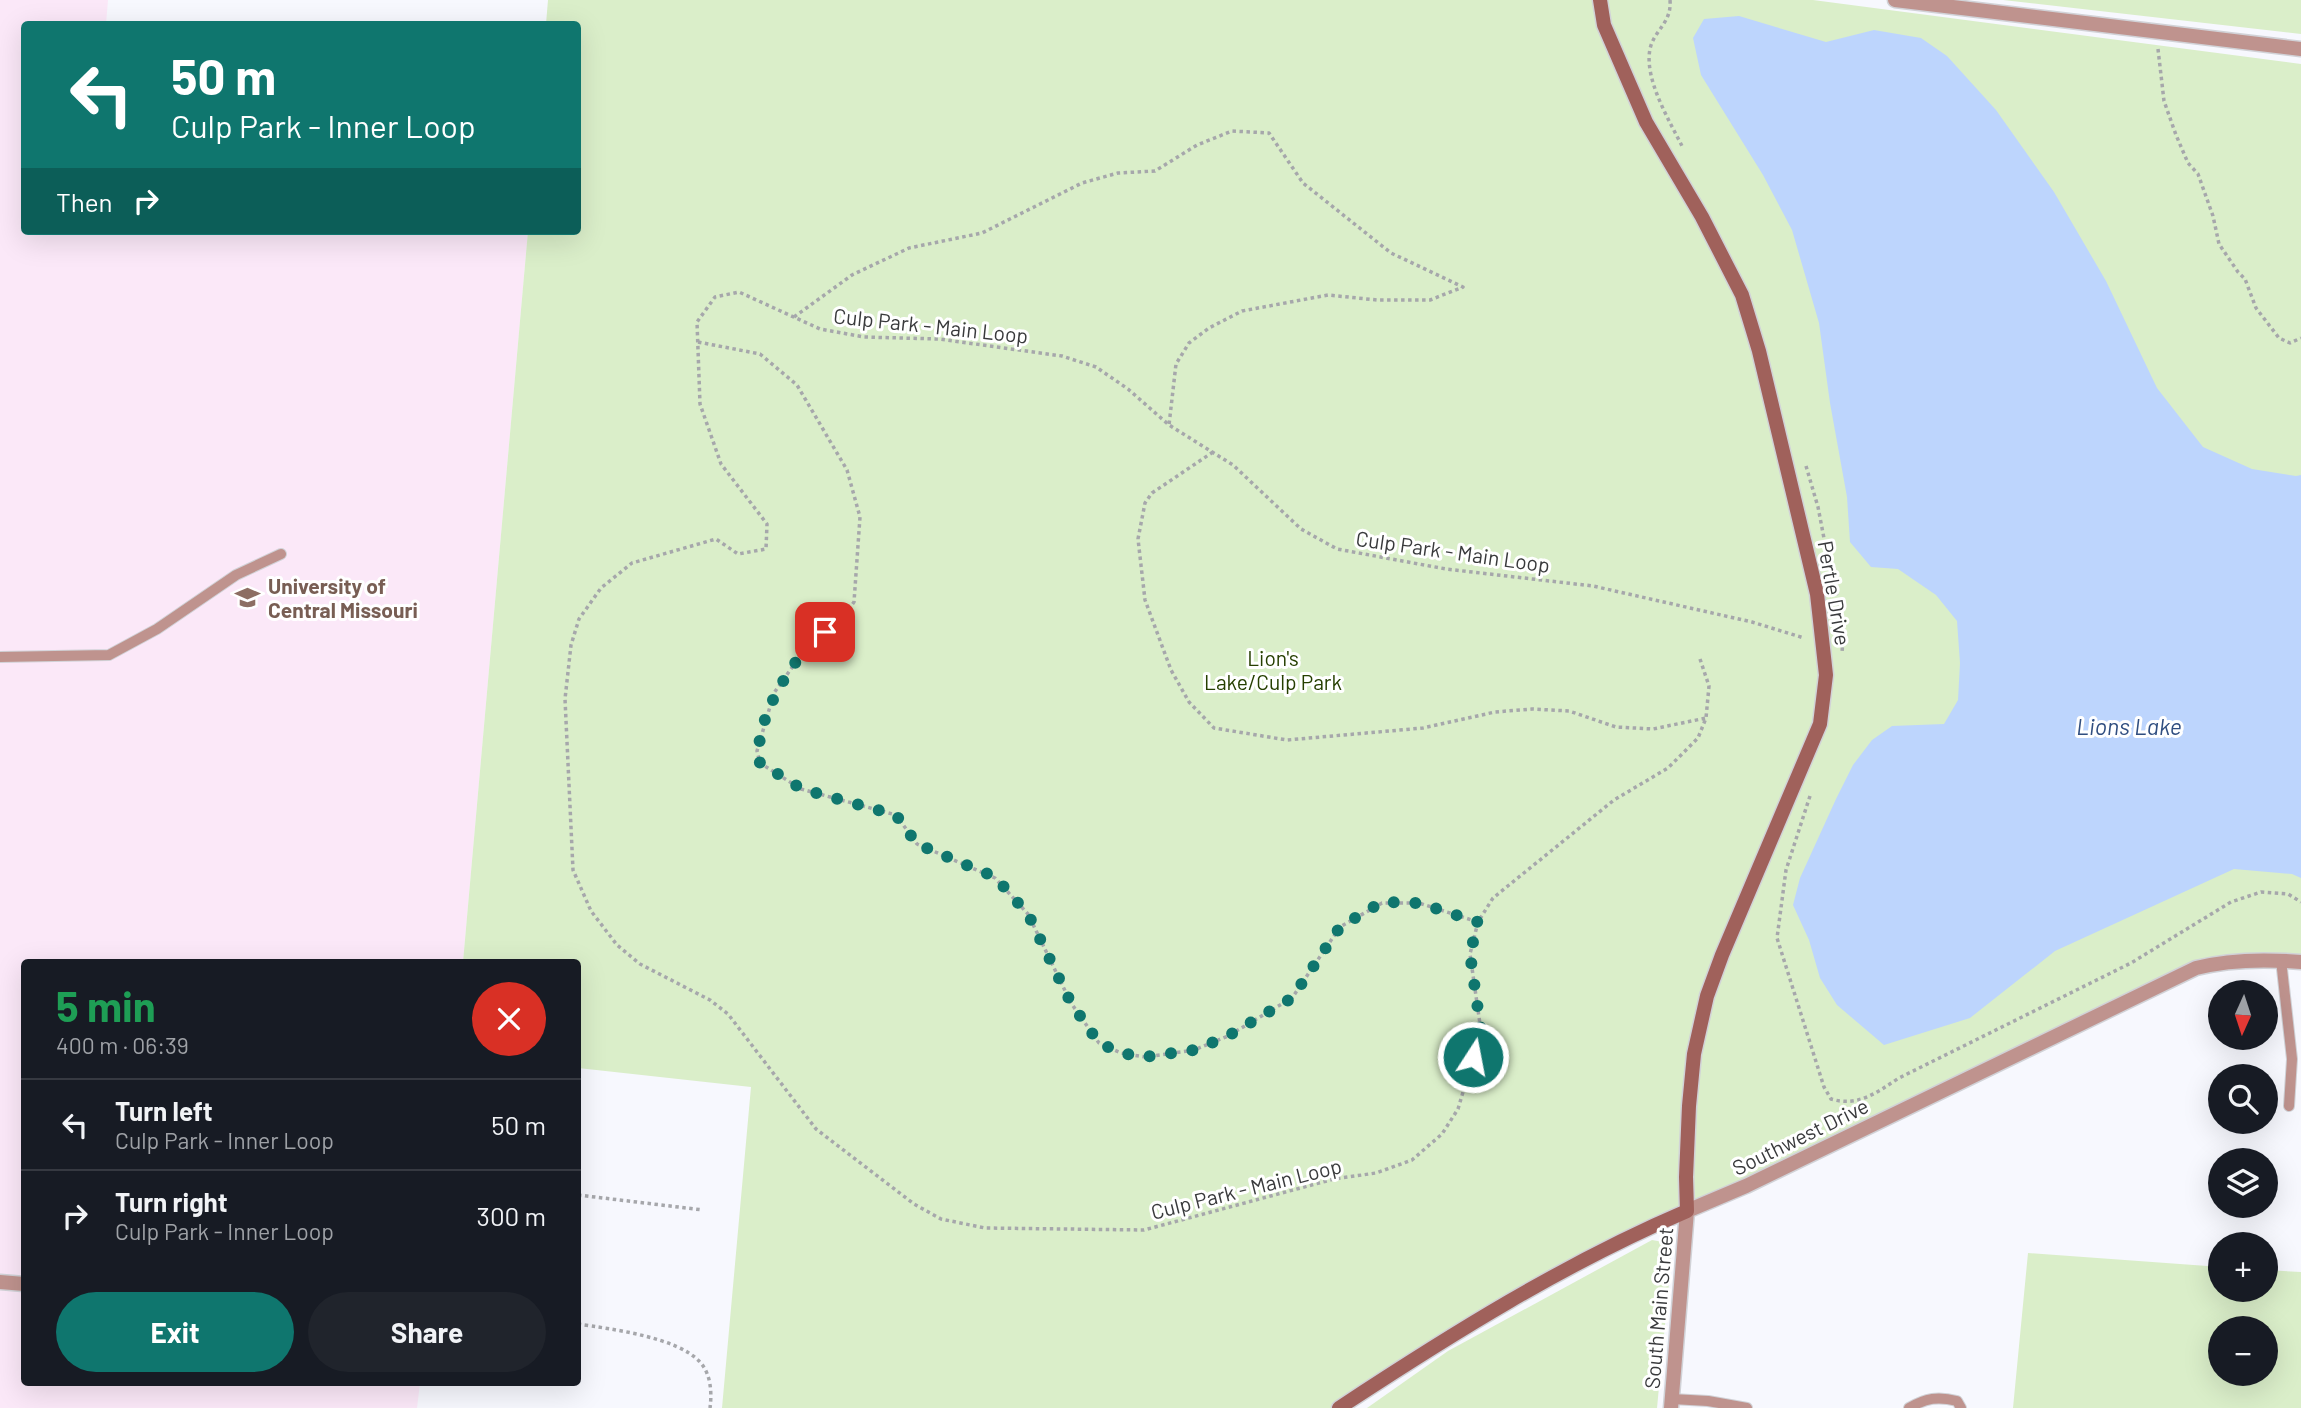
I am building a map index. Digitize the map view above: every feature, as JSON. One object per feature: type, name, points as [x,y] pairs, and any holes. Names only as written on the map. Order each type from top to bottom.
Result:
[{"type":"street","name":"Pertle Drive","points":[[1601,0],[1604,25],[1646,122],[1702,217],[1742,295],[1759,351],[1817,594],[1826,675],[1820,724],[1722,954],[1707,996],[1694,1054],[1689,1106],[1687,1210]]},
{"type":"street","points":[[1895,0],[2301,48]]},
{"type":"street","name":"Southwest Drive","points":[[1339,1408],[1438,1342],[1633,1234],[1746,1186],[2196,968],[2221,961],[2301,962]]},
{"type":"street","name":"South Main Street","points":[[1671,1403],[1687,1210]]},
{"type":"street","points":[[0,1282],[21,1284]]},
{"type":"lane","points":[[0,657],[109,655],[157,629],[236,575],[281,554]]},
{"type":"lane","points":[[2281,960],[2292,1059],[2289,1106]]},
{"type":"lane","points":[[1909,1408],[1925,1399],[1944,1397],[1957,1401],[1961,1408]]},
{"type":"lane","points":[[1671,1403],[1708,1401],[1747,1408]]},
{"type":"path","points":[[2156,32],[2164,101],[2188,163],[2198,173],[2213,216],[2219,244],[2245,279],[2256,308],[2279,338],[2290,343],[2301,338]]},
{"type":"path","points":[[794,317],[852,275],[909,248],[982,233],[1082,183],[1118,173],[1156,171],[1197,145],[1232,131],[1269,133],[1303,183],[1391,253],[1463,287],[1430,300],[1377,300],[1328,295],[1242,311],[1209,328],[1189,343],[1182,353],[1176,364],[1169,425]]},
{"type":"path","name":"Culp Park - Main Loop","points":[[1700,659],[1709,685],[1706,718],[1698,738],[1668,768],[1614,800],[1493,898],[1478,922],[1470,954],[1481,1031],[1458,1109],[1442,1134],[1412,1160],[1376,1173],[1334,1179],[1144,1230],[985,1228],[940,1219],[914,1204],[816,1129],[728,1014],[710,1000],[640,964],[617,945],[591,911],[573,870],[565,699],[570,645],[579,619],[601,587],[632,563],[716,539],[738,554],[766,550],[767,524],[721,464],[700,404],[697,322],[715,297],[739,292],[820,329],[864,337],[939,339],[1062,356],[1096,367],[1128,389],[1169,425],[1233,465],[1301,529],[1337,549],[1446,569],[1593,586],[1752,622],[1823,643]]},
{"type":"path","points":[[698,342],[760,354],[797,385],[846,470],[860,517],[854,603],[840,622],[810,642],[774,693],[757,751],[760,763],[802,789],[896,815],[917,844],[995,877],[1028,914],[1071,1003],[1099,1043],[1121,1053],[1145,1057],[1194,1050],[1228,1036],[1292,998],[1340,927],[1382,902],[1419,903],[1478,922]]},
{"type":"path","points":[[1213,452],[1152,493],[1145,503],[1138,539],[1145,600],[1171,670],[1189,702],[1214,728],[1287,740],[1423,728],[1495,712],[1532,709],[1569,711],[1616,727],[1653,729],[1706,718]]},
{"type":"path","points":[[1812,788],[1786,870],[1777,938],[1824,1087],[1831,1099],[1844,1103],[1866,1099],[1899,1078],[2131,963],[2231,902],[2261,892],[2288,894],[2301,902]]},
{"type":"path","points":[[581,1195],[703,1210]]},
{"type":"path","points":[[581,1325],[675,1345],[701,1363],[711,1383],[710,1408]]},
{"type":"shaded area","name":"University of Central Missouri","points":[[0,0],[108,0],[106,21],[21,21],[21,235],[528,235],[463,959],[21,959],[21,1386],[420,1386],[417,1408],[0,1408]]},
{"type":"green space","name":"Lion's Lake/Culp Park","points":[[548,0],[1813,0],[2301,64],[2301,962],[2220,961],[1633,1234],[1339,1408],[722,1408],[751,1087],[581,1068],[581,959],[463,959],[528,235],[581,235],[581,21],[546,21]]},
{"type":"green space","points":[[2003,0],[2301,0],[2301,34]]},
{"type":"green space","points":[[1652,1240],[1669,1243],[1671,1262],[1657,1408],[1367,1408],[1448,1351]]},
{"type":"green space","points":[[2028,1253],[2208,1266],[2208,1302],[2278,1302],[2278,1271],[2301,1272],[2301,1408],[2013,1408]]},
{"type":"water","name":"Lions Lake","points":[[1739,16],[1826,42],[1874,30],[1921,38],[1947,56],[1996,110],[2054,192],[2106,281],[2157,388],[2203,447],[2252,469],[2301,475],[2301,878],[2292,874],[2234,869],[2055,951],[1970,1018],[1884,1045],[1837,1005],[1820,978],[1809,940],[1793,905],[1800,878],[1836,799],[1853,765],[1872,740],[1892,726],[1944,724],[1958,700],[1960,663],[1957,621],[1936,595],[1898,569],[1871,567],[1850,542],[1847,497],[1819,323],[1792,230],[1763,175],[1701,75],[1693,38],[1704,19]]},
{"type":"place","name":"University of Central Missouri","points":[[248,597]]},
{"type":"route","points":[[825,632],[810,642],[774,693],[757,751],[760,763],[802,789],[896,815],[917,844],[995,877],[1028,914],[1071,1003],[1099,1043],[1121,1053],[1145,1057],[1194,1050],[1228,1036],[1292,998],[1340,927],[1382,902],[1419,903],[1478,922],[1470,954],[1481,1031],[1473,1057]]}]
